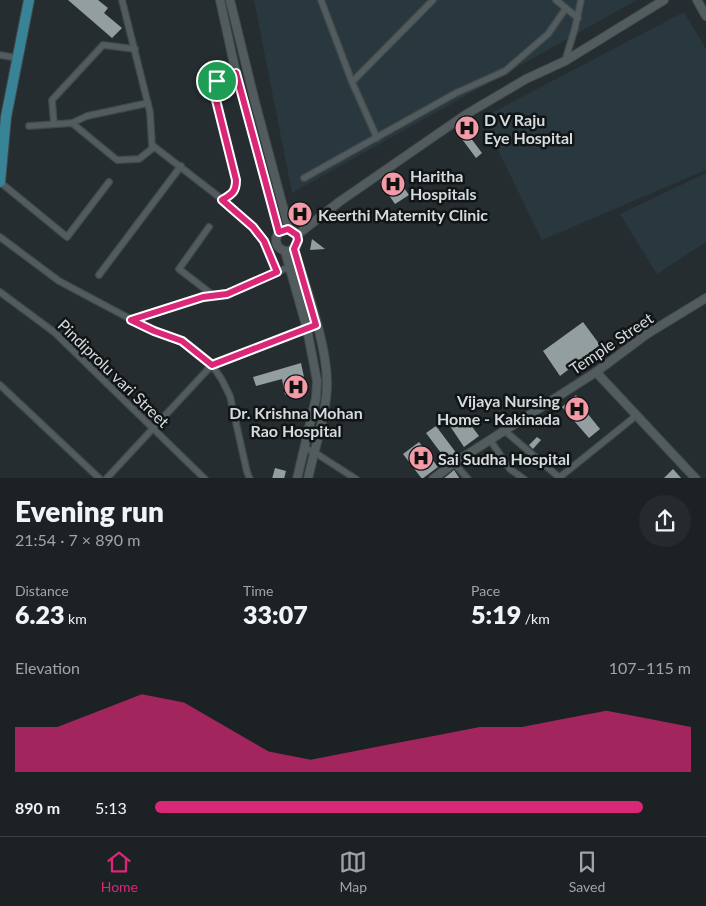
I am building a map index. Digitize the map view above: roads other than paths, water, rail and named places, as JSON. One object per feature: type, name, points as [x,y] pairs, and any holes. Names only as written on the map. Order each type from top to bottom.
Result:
[{"type":"main road","points":[[0,182],[6,117],[29,0]]},
{"type":"street","points":[[122,0],[148,103],[153,148],[181,166],[253,227],[264,241],[277,272]]},
{"type":"street","points":[[220,0],[236,73],[279,232]]},
{"type":"street","points":[[230,0],[288,229],[297,235]]},
{"type":"street","points":[[321,0],[352,82],[377,138]]},
{"type":"street","points":[[352,82],[434,0]]},
{"type":"street","points":[[556,0],[578,18]]},
{"type":"street","points":[[565,61],[582,0]]},
{"type":"street","points":[[297,235],[339,202],[465,115],[526,79],[565,61],[664,0]]},
{"type":"street","points":[[697,0],[706,16]]},
{"type":"street","points":[[304,178],[456,93],[505,71],[548,34],[566,8]]},
{"type":"street","points":[[54,124],[52,100],[103,45],[135,49]]},
{"type":"street","points":[[0,55],[17,58]]},
{"type":"street","points":[[222,200],[233,194],[236,188],[236,180],[214,86],[217,81],[236,73]]},
{"type":"street","points":[[29,126],[72,123],[87,116],[148,103]]},
{"type":"street","points":[[72,123],[117,160],[139,159],[153,148]]},
{"type":"street","points":[[100,275],[181,166]]},
{"type":"street","points":[[0,182],[67,237],[108,182]]},
{"type":"street","points":[[209,227],[179,269],[214,296]]},
{"type":"street","points":[[288,229],[279,232],[276,236],[277,246],[285,251],[307,328],[317,381],[316,398],[298,478]]},
{"type":"street","points":[[297,235],[298,240],[294,249],[316,325],[326,367],[327,384],[326,398],[308,478]]},
{"type":"street","points":[[0,237],[59,281],[131,320],[182,341],[212,365],[230,396],[250,478]]},
{"type":"street","points":[[285,251],[294,249]]},
{"type":"street","points":[[131,320],[203,297],[227,294],[289,267]]},
{"type":"street","name":"Pindiprolu vari Street","points":[[0,292],[54,332],[205,478]]},
{"type":"street","name":"Temple Street","points":[[433,478],[596,372],[647,334],[706,298]]},
{"type":"street","points":[[106,478],[212,365],[316,325]]},
{"type":"street","points":[[596,372],[696,478]]},
{"type":"street","points":[[0,385],[100,478]]},
{"type":"street","points":[[505,431],[561,478],[637,415]]},
{"type":"street","points":[[490,440],[510,469],[524,478]]},
{"type":"street","points":[[304,448],[314,452],[356,478]]},
{"type":"street","points":[[454,463],[468,478]]},
{"type":"place","name":"D V Raju Eye Hospital","points":[[467,128]]},
{"type":"place","name":"Haritha Hospitals","points":[[393,184]]},
{"type":"place","name":"Keerthi Maternity Clinic","points":[[300,214]]},
{"type":"place","name":"Dr. Krishna Mohan Rao Hospital","points":[[296,387]]},
{"type":"place","name":"Vijaya Nursing Home - Kakinada","points":[[577,409]]},
{"type":"place","name":"Sai Sudha Hospital","points":[[421,458]]}]
